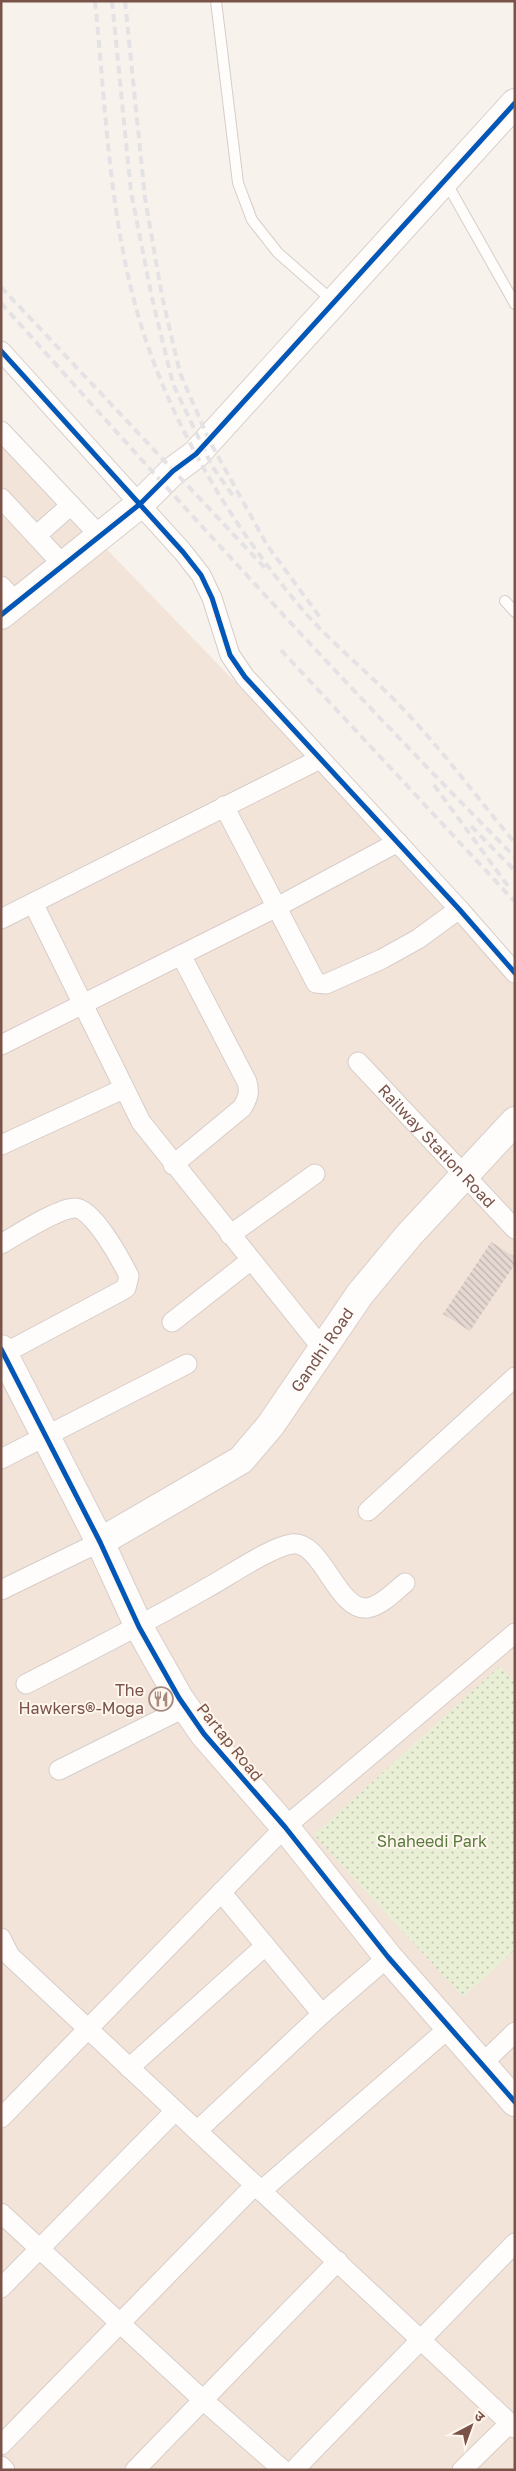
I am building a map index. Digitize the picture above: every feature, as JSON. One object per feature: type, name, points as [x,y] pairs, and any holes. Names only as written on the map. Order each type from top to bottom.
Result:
[{"type":"street","points":[[6,601],[64,566],[140,504],[173,471],[196,454],[515,103]]},
{"type":"street","points":[[1,351],[140,504],[201,575],[212,598],[230,655],[245,677],[398,842],[515,973]]},
{"type":"street","points":[[1,431],[100,536]]},
{"type":"street","points":[[1,498],[64,566]]},
{"type":"street","points":[[36,536],[71,505]]},
{"type":"street","points":[[1,919],[320,759]]},
{"type":"street","points":[[224,806],[312,979],[320,984],[326,984],[382,959],[418,939],[459,909]]},
{"type":"street","points":[[1,1045],[277,907],[398,842]]},
{"type":"street","points":[[32,903],[84,1003],[123,1089],[141,1122],[322,1348]]},
{"type":"street","points":[[173,1164],[242,1108],[247,1100],[249,1091],[247,1082],[181,955]]},
{"type":"street","name":"Railway Station Road","points":[[358,1062],[515,1229]]},
{"type":"street","points":[[1,1145],[123,1089]]},
{"type":"street","name":"Gandhi Road","points":[[100,1542],[241,1460],[270,1426],[360,1294],[409,1235],[466,1176],[515,1121]]},
{"type":"street","points":[[230,1235],[315,1174]]},
{"type":"street","points":[[1,1244],[50,1217],[74,1208],[87,1212],[92,1216],[129,1276],[126,1288],[2,1353]]},
{"type":"street","points":[[172,1322],[251,1260]]},
{"type":"street","name":"Partap Road","points":[[2,1353],[100,1542],[138,1627],[204,1734],[285,1827],[388,1957],[515,2101]]},
{"type":"street","points":[[1,1459],[187,1364]]},
{"type":"street","points":[[368,1511],[515,1377]]},
{"type":"street","points":[[1,1590],[100,1542]]},
{"type":"street","points":[[26,1684],[138,1627],[266,1555],[290,1544],[299,1544],[306,1548],[357,1606],[366,1608],[378,1604],[405,1584]]},
{"type":"street","points":[[1,2118],[285,1827],[515,1633]]},
{"type":"street","points":[[59,1770],[186,1707]]},
{"type":"street","points":[[221,1892],[322,2014]]},
{"type":"street","points":[[1,1938],[10,1956],[512,2425],[462,2470]]},
{"type":"street","points":[[129,2068],[265,1946]]},
{"type":"street","points":[[197,2131],[322,2014],[388,1957]]},
{"type":"street","points":[[1,2446],[120,2323],[258,2188],[450,2027]]},
{"type":"street","points":[[482,2064],[515,2032]]},
{"type":"street","points":[[1,2288],[175,2111]]},
{"type":"street","points":[[1,2212],[203,2400],[284,2470]]},
{"type":"street","points":[[294,2470],[515,2244]]},
{"type":"street","points":[[135,2470],[338,2261]]},
{"type":"street","points":[[1,2466],[5,2470]]},
{"type":"lane","points":[[216,1],[238,183],[252,220],[278,253],[334,302]]},
{"type":"lane","points":[[445,182],[515,304]]},
{"type":"lane","points":[[505,601],[515,612]]},
{"type":"shaded area","points":[[1,440],[515,971],[515,2470],[1,2470]]},
{"type":"green space","name":"Shaheedi Park","points":[[500,1666],[515,1682],[515,1950],[463,1997],[314,1835]]},
{"type":"building","points":[[491,1242],[515,1257],[515,1264],[470,1331],[443,1314]]},
{"type":"railway","points":[[95,1],[115,205],[130,285],[153,362],[185,433],[203,468],[245,535],[292,597],[319,627],[419,727],[515,843]]},
{"type":"railway","points":[[112,1],[131,192],[152,298],[173,384],[212,466],[233,496]]},
{"type":"railway","points":[[125,1],[145,198],[162,296],[180,373],[209,440],[267,545],[322,620]]},
{"type":"railway","points":[[1,287],[265,568]]},
{"type":"railway","points":[[1,303],[318,653],[515,857]]},
{"type":"railway","points":[[281,650],[515,902]]},
{"type":"railway","points":[[434,785],[508,886]]},
{"type":"railway","points":[[471,826],[515,871]]},
{"type":"cycle path","points":[[1,615],[140,504],[173,471],[196,454],[515,103]]},
{"type":"cycle path","points":[[1,351],[183,552],[201,575],[212,598],[230,655],[245,677],[459,909],[515,973]]},
{"type":"cycle path","points":[[1,1349],[100,1542],[139,1627],[179,1698],[204,1734],[285,1827],[388,1957],[515,2102]]},
{"type":"place","name":"The Hawkers®-Moga","points":[[161,1699]]}]
